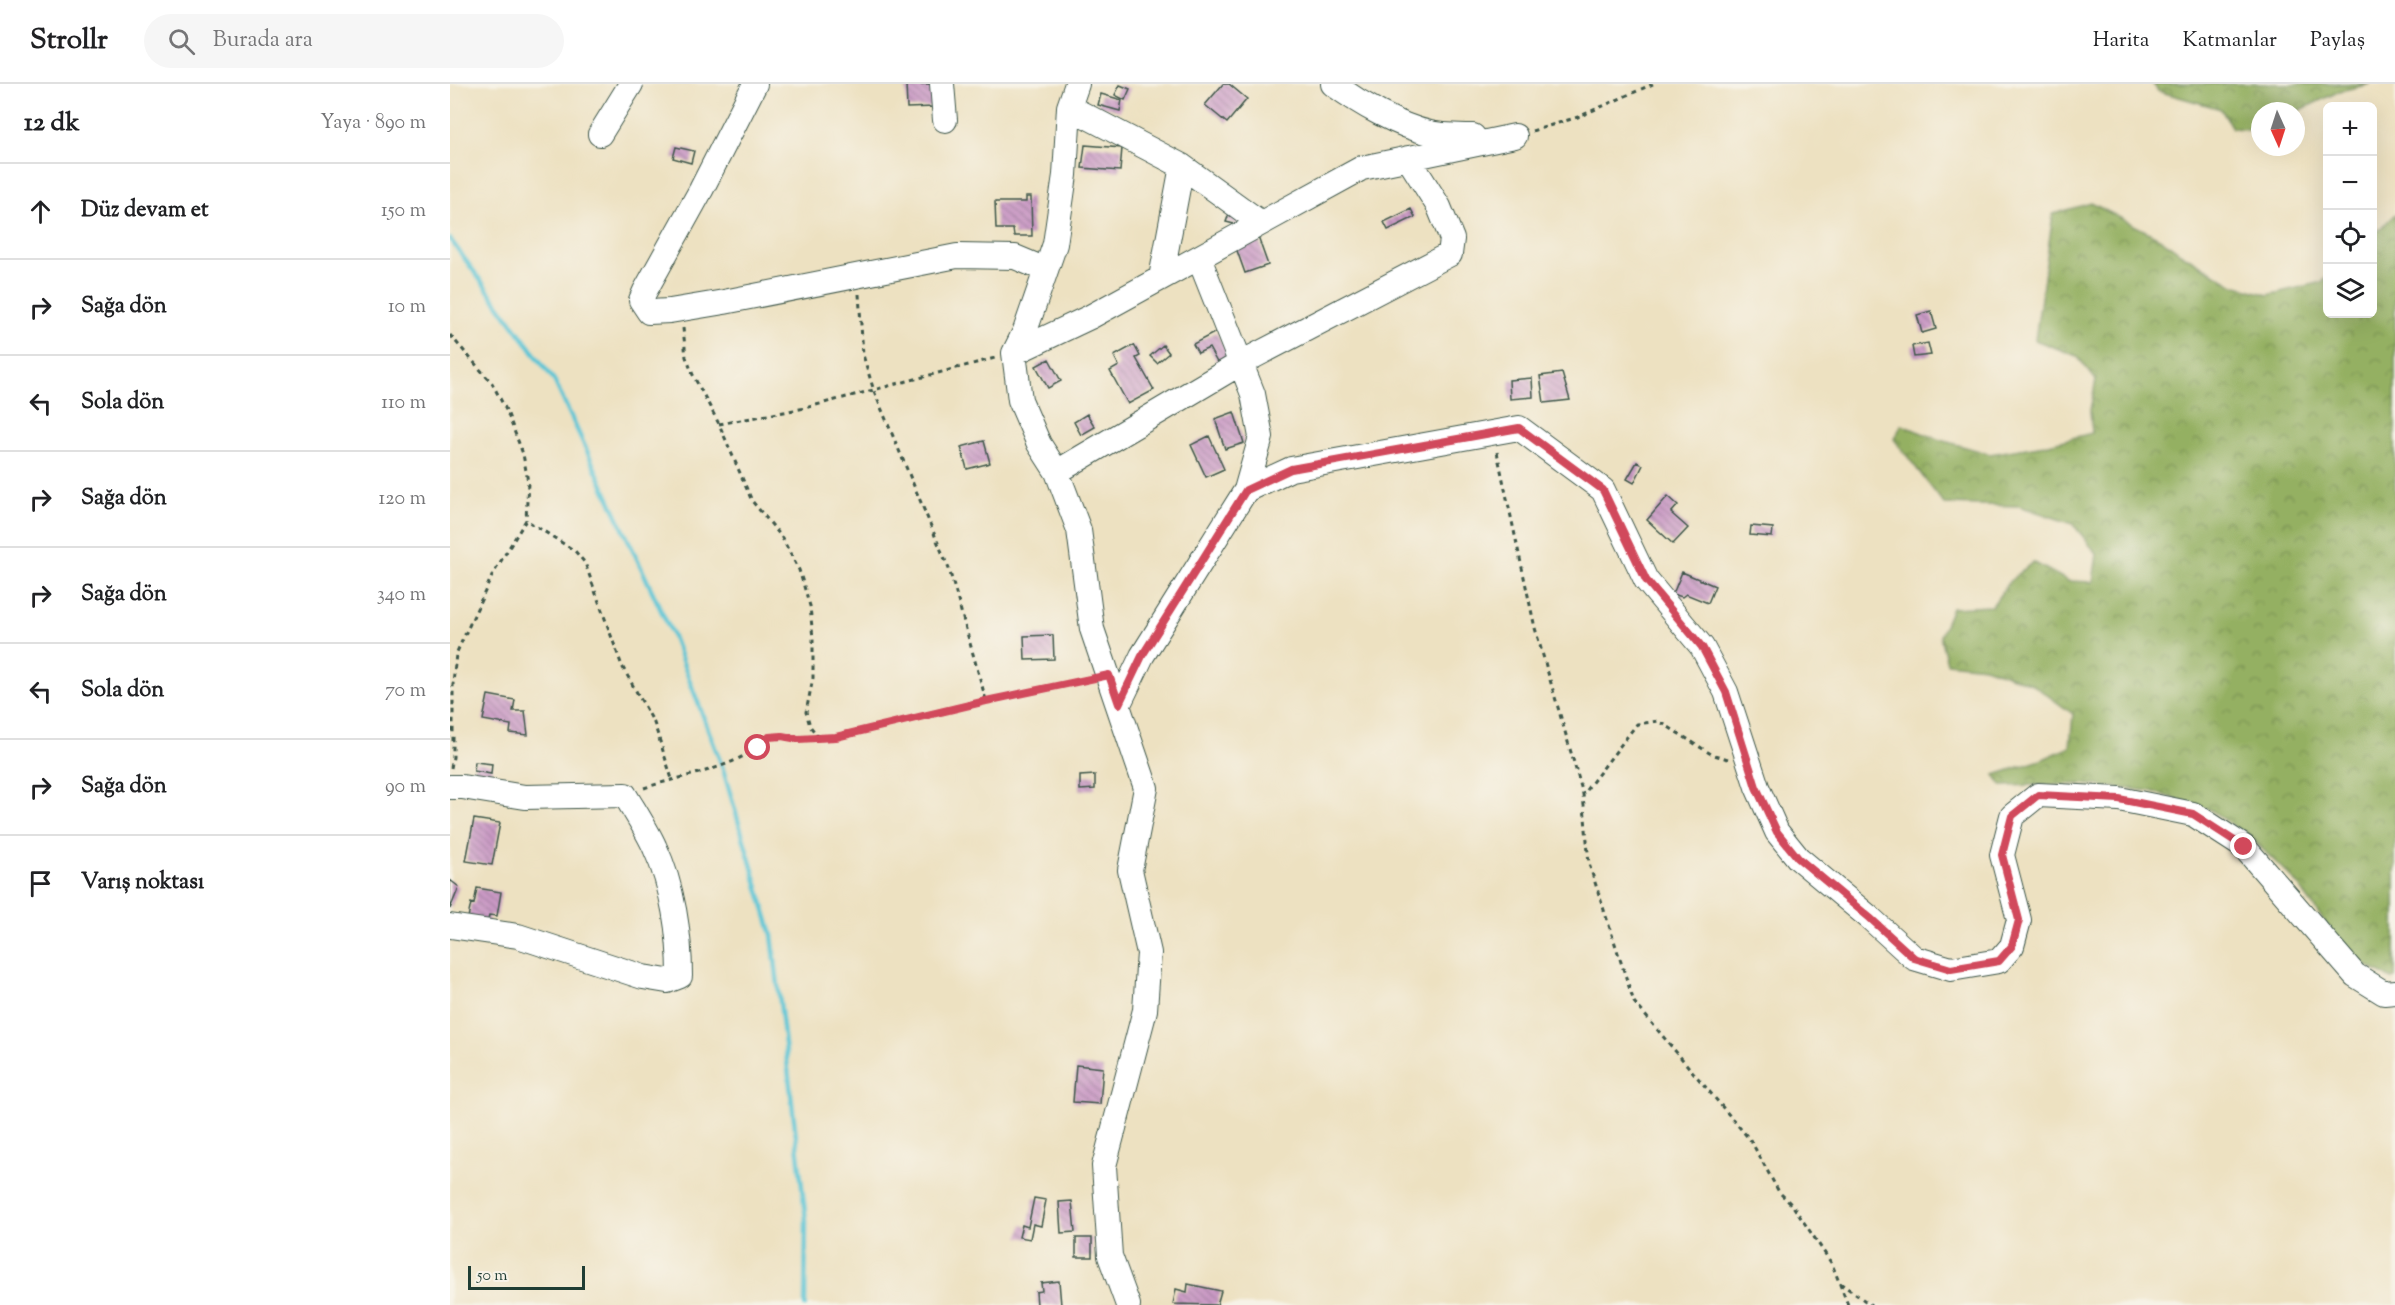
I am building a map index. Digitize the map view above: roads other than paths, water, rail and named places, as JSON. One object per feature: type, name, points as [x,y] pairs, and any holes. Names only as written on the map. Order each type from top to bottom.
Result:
[{"type":"street","points":[[600,134],[631,84]]},
{"type":"street","points":[[755,84],[641,300],[649,312],[682,309],[957,256],[1015,257],[1046,270]]},
{"type":"street","points":[[942,84],[945,120]]},
{"type":"street","points":[[1077,84],[1069,107],[1065,175],[1055,244],[1025,331],[1014,353],[1020,400],[1040,444],[1057,472],[1079,530],[1092,629],[1146,788],[1130,870],[1149,953],[1144,1010],[1104,1166],[1110,1256],[1128,1305]]},
{"type":"street","points":[[1014,353],[1090,317],[1362,168],[1515,136],[1454,136],[1430,133],[1408,126],[1353,99],[1333,84]]},
{"type":"street","points":[[1069,107],[1182,166],[1261,223]]},
{"type":"street","points":[[1057,472],[1241,363],[1450,254],[1452,239],[1439,207],[1408,158]]},
{"type":"street","points":[[1161,278],[1182,166]]},
{"type":"street","points":[[1119,704],[1142,656],[1246,490],[1261,437],[1253,394],[1199,258]]},
{"type":"street","points":[[1246,490],[1291,469],[1519,428],[1603,490],[1646,580],[1702,647],[1721,683],[1756,787],[1777,832],[1798,858],[1914,958],[1951,969],[1999,961],[2012,946],[2019,920],[2002,855],[2012,816],[2038,795],[2119,799],[2193,814],[2244,847],[2355,975],[2384,993],[2395,992]]},
{"type":"street","points":[[450,787],[525,797],[625,795],[656,849],[669,889],[677,932],[680,976],[667,981],[643,977],[518,936],[450,926]]},
{"type":"waterway","points":[[450,239],[554,380],[672,634],[722,766],[772,935],[806,1220],[805,1305]]}]
